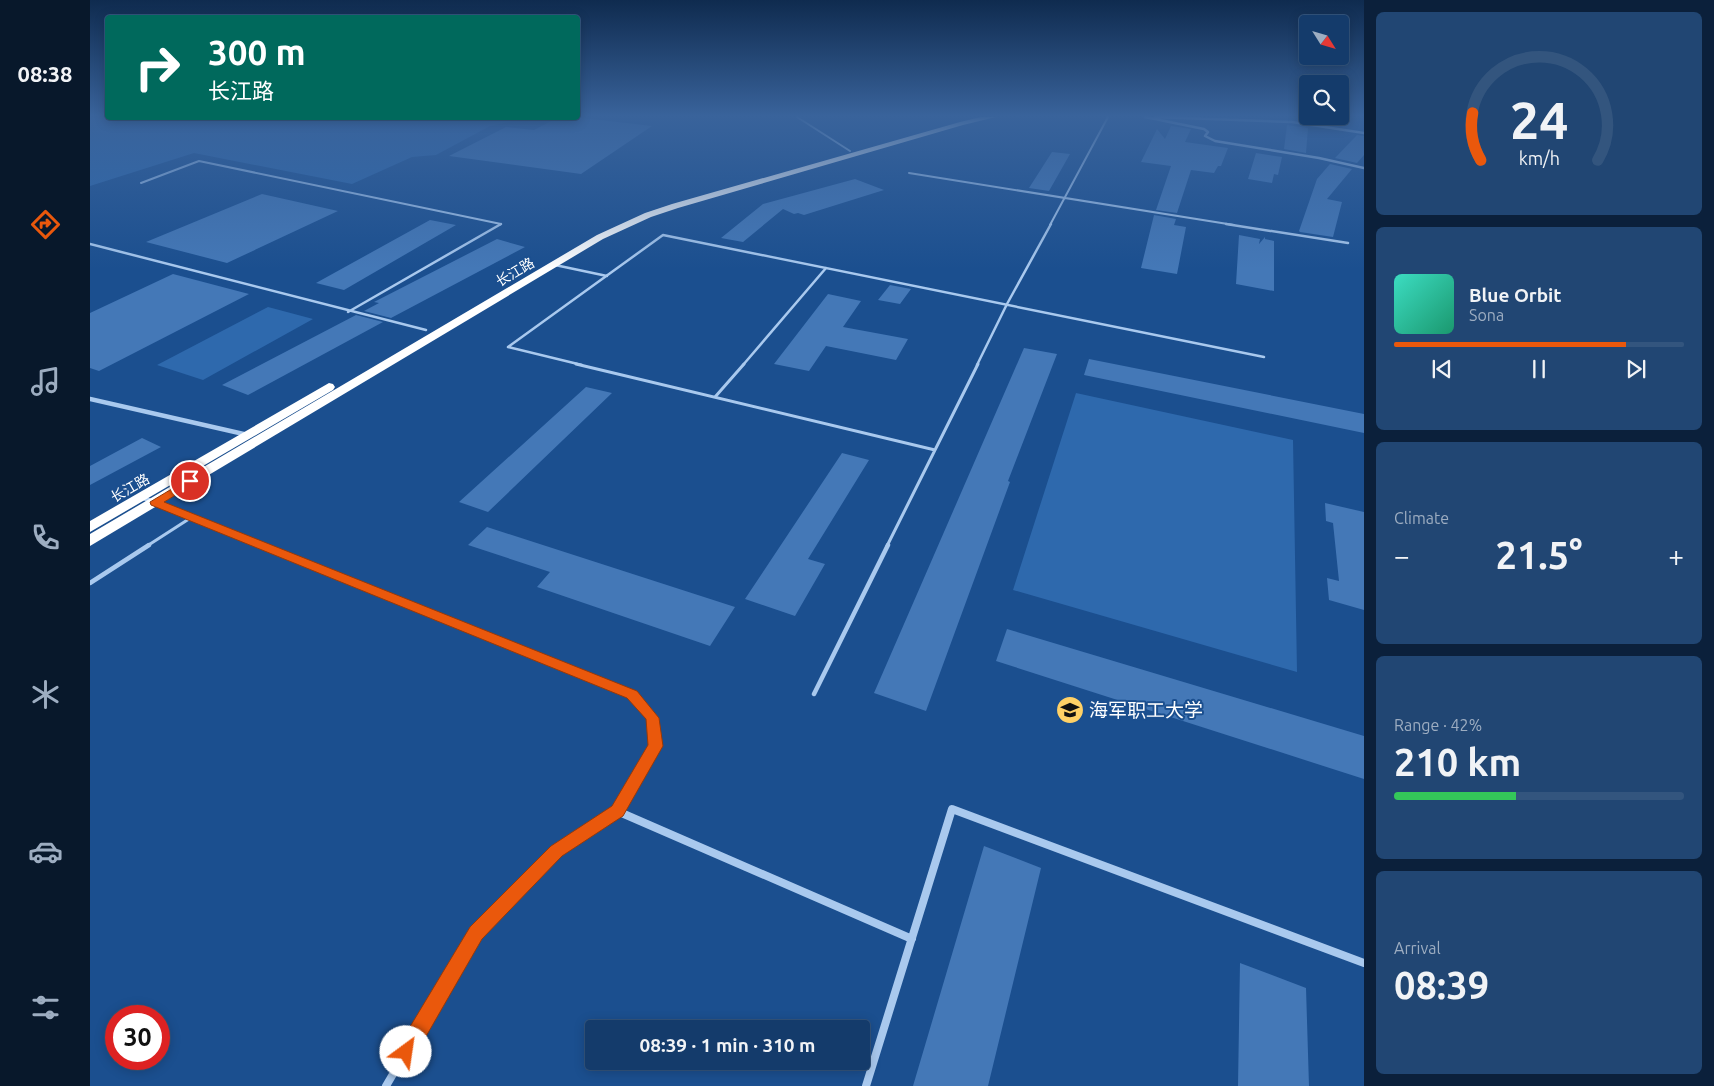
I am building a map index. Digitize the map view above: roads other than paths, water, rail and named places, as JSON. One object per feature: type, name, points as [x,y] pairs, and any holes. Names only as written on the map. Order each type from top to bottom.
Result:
[{"type":"highway","name":"长江路","points":[[90,527],[613,223],[665,203],[791,168]]},
{"type":"highway","name":"长江路","points":[[90,541],[554,264],[622,226],[674,206],[807,168]]},
{"type":"street","points":[[90,399],[263,438]]},
{"type":"street","points":[[141,497],[632,695],[652,718],[655,746],[617,811],[556,851],[476,933],[386,1086]]},
{"type":"street","points":[[866,1086],[952,809],[1364,963]]},
{"type":"street","points":[[617,811],[912,939]]},
{"type":"lane","points":[[141,183],[183,168]]},
{"type":"lane","points":[[227,168],[501,224],[348,312]]},
{"type":"lane","points":[[814,694],[1007,304],[1081,168]]},
{"type":"lane","points":[[909,173],[1348,243]]},
{"type":"lane","points":[[935,450],[508,347],[663,235],[1264,357]]},
{"type":"lane","points":[[90,244],[348,312],[426,330]]},
{"type":"lane","points":[[554,264],[607,276]]},
{"type":"lane","points":[[715,397],[826,268]]},
{"type":"lane","points":[[90,583],[192,517]]},
{"type":"place","name":"海军职工大学","points":[[1070,710]]}]
